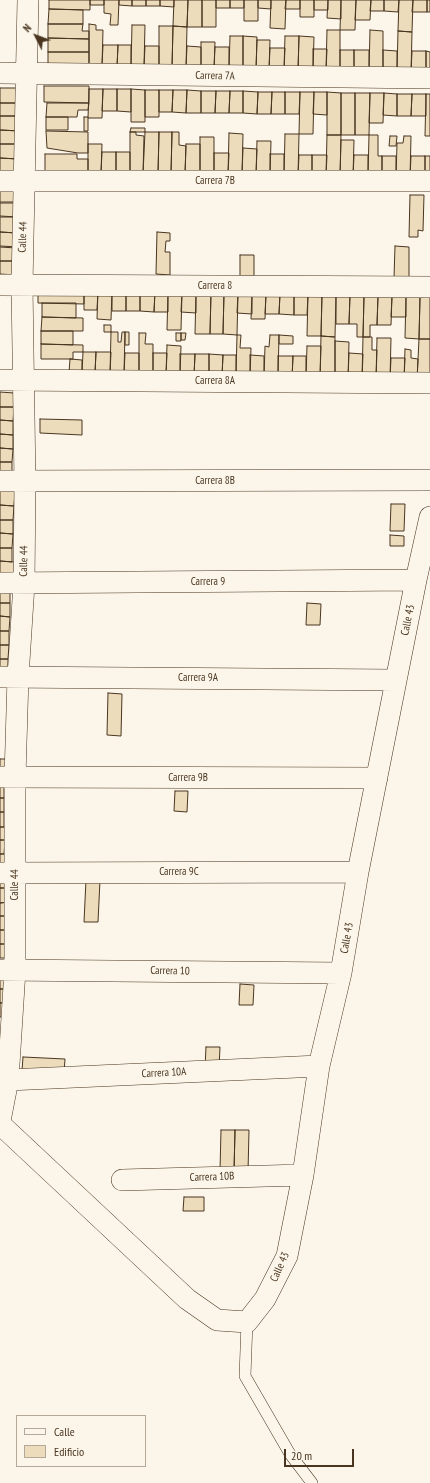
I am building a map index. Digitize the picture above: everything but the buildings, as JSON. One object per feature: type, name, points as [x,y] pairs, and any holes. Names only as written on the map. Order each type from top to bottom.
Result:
[{"type":"street","name":"Calle 44","points":[[0,1122],[8,1080],[9,677],[24,584],[25,482],[22,380],[22,285],[28,0]]},
{"type":"street","name":"Carrera 7A","points":[[0,73],[430,78]]},
{"type":"street","name":"Carrera 7B","points":[[0,181],[430,181]]},
{"type":"street","name":"Carrera 8","points":[[0,285],[430,287]]},
{"type":"street","name":"Carrera 8A","points":[[0,380],[430,382]]},
{"type":"street","name":"Carrera 8B","points":[[0,481],[430,480]]},
{"type":"street","name":"Calle 43","points":[[247,1322],[265,1300],[287,1256],[303,1175],[319,1066],[341,973],[358,872],[430,516]]},
{"type":"street","name":"Carrera 9","points":[[0,583],[416,580]]},
{"type":"street","name":"Carrera 9A","points":[[9,677],[396,680]]},
{"type":"street","name":"Carrera 9B","points":[[8,777],[377,778]]},
{"type":"street","name":"Carrera 9C","points":[[8,873],[358,872]]},
{"type":"street","name":"Carrera 10","points":[[8,970],[341,973]]},
{"type":"street","name":"Carrera 10A","points":[[8,1080],[319,1066]]},
{"type":"street","points":[[0,1122],[187,1300],[217,1320],[247,1322]]},
{"type":"street","name":"Carrera 10B","points":[[122,1180],[303,1175]]},
{"type":"lane","points":[[247,1322],[244,1376],[290,1454],[312,1483]]}]
